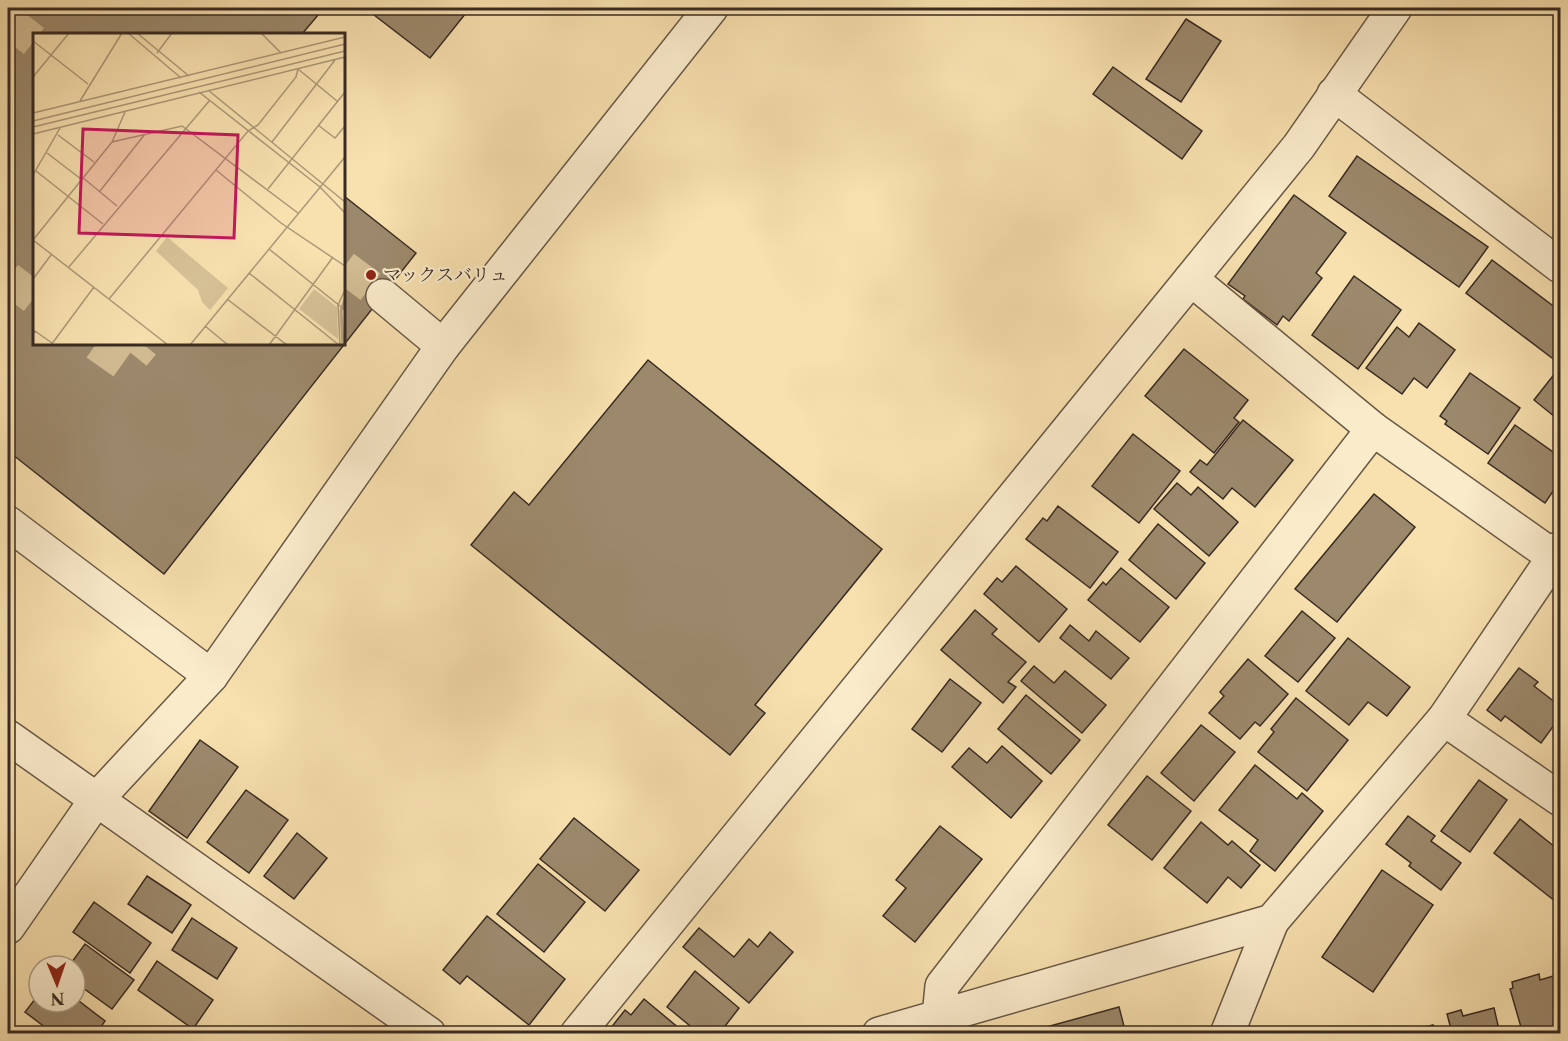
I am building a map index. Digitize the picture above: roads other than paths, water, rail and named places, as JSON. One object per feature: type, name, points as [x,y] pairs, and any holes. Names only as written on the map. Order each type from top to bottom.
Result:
[{"type":"street","points":[[8,927],[96,800],[211,676],[443,346],[711,8]]},
{"type":"street","points":[[577,1034],[1299,146],[1395,8]]},
{"type":"street","points":[[1334,94],[1560,266]]},
{"type":"street","points":[[1191,279],[1373,429],[1557,553],[1444,719],[1272,921],[1227,1034]]},
{"type":"street","points":[[382,296],[443,346]]},
{"type":"street","points":[[939,1017],[942,986],[1373,429]]},
{"type":"street","points":[[8,523],[211,676]]},
{"type":"street","points":[[1444,719],[1560,800]]},
{"type":"street","points":[[8,737],[429,1034]]},
{"type":"street","points":[[879,1034],[1272,921]]},
{"type":"tunnel","points":[[8,21],[33,40]]},
{"type":"tunnel","points":[[345,268],[383,296]]},
{"type":"tunnel","points":[[8,278],[33,297]]},
{"type":"tunnel","points":[[97,345],[126,365],[142,345]]},
{"type":"place","name":"マックスバリュ","points":[[371,275]]}]
